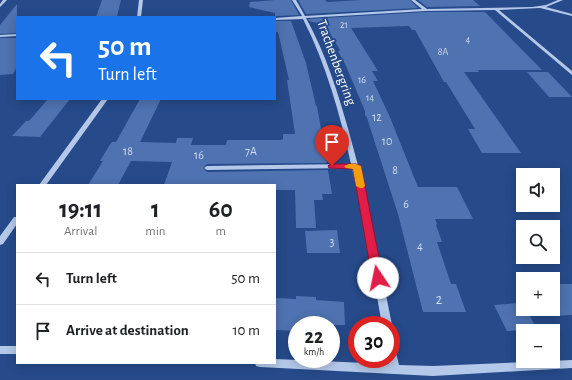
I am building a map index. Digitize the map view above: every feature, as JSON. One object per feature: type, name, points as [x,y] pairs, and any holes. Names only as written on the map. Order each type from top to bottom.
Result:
[{"type":"street","points":[[0,6],[5,0]]},
{"type":"street","points":[[139,16],[141,0]]},
{"type":"street","name":"Trachenbergring","points":[[294,0],[305,17],[330,77],[356,166],[385,316]]},
{"type":"street","points":[[414,0],[426,10]]},
{"type":"street","points":[[540,7],[561,0]]},
{"type":"street","points":[[276,19],[426,10],[540,7],[572,15]]},
{"type":"street","points":[[496,8],[572,74]]},
{"type":"street","points":[[0,36],[16,34]]},
{"type":"street","points":[[43,184],[104,100]]},
{"type":"street","points":[[207,168],[356,166]]},
{"type":"street","points":[[0,242],[16,220]]},
{"type":"street","points":[[0,350],[16,350]]},
{"type":"street","points":[[276,364],[433,371],[572,364]]},
{"type":"building","points":[[102,0],[121,0],[117,16],[96,16]]},
{"type":"building","points":[[291,0],[299,15],[275,16],[275,13],[249,7],[250,2]]},
{"type":"building","points":[[298,0],[325,0],[327,2],[410,0],[418,8],[306,14]]},
{"type":"building","points":[[418,0],[473,0],[480,6],[427,7]]},
{"type":"building","points":[[17,4],[16,33],[0,34],[0,25]]},
{"type":"building","points":[[426,12],[485,12],[542,70],[478,70],[479,72],[464,72],[521,153],[482,153],[468,129],[475,129],[446,82],[444,82],[415,30],[412,30],[409,26],[351,28],[378,71],[372,71],[378,81],[373,81],[389,115],[418,187],[457,187],[473,219],[435,219],[442,242],[437,242],[451,284],[456,284],[466,312],[423,312],[398,214],[365,115],[365,111],[338,51],[340,50],[325,25],[309,21],[308,19]]},
{"type":"building","points":[[276,21],[291,21],[306,63],[317,106],[327,163],[207,164],[203,168],[207,172],[328,170],[332,194],[322,194],[323,200],[314,200],[316,228],[296,228],[295,190],[276,190],[276,184],[164,184],[172,162],[131,161],[119,184],[89,184],[103,161],[100,161],[109,146],[112,142],[116,142],[139,100],[161,100],[140,142],[176,143],[177,138],[193,138],[191,145],[226,145],[227,140],[281,140],[283,139],[283,134],[295,134],[287,80],[289,80],[278,32],[276,32]]},
{"type":"building","points":[[0,38],[16,38],[16,68],[13,74],[0,75]]},
{"type":"building","points":[[527,72],[548,72],[572,97],[549,97]]},
{"type":"building","points":[[47,100],[69,100],[40,137],[12,136],[26,121],[29,121]]},
{"type":"building","points":[[337,230],[340,253],[307,253],[305,231]]},
{"type":"building","points":[[560,284],[572,284],[572,315],[560,316]]},
{"type":"building","points":[[296,296],[316,297],[316,300],[344,302],[345,325],[340,325],[340,316],[288,316],[288,331],[276,330],[276,298],[296,299]]},
{"type":"building","points":[[516,303],[516,316],[530,316],[534,324],[516,324],[516,330],[507,331],[494,305]]},
{"type":"slow traffic","points":[[349,166],[356,166],[360,186]]},
{"type":"route","points":[[332,166],[356,166],[378,278]]}]
